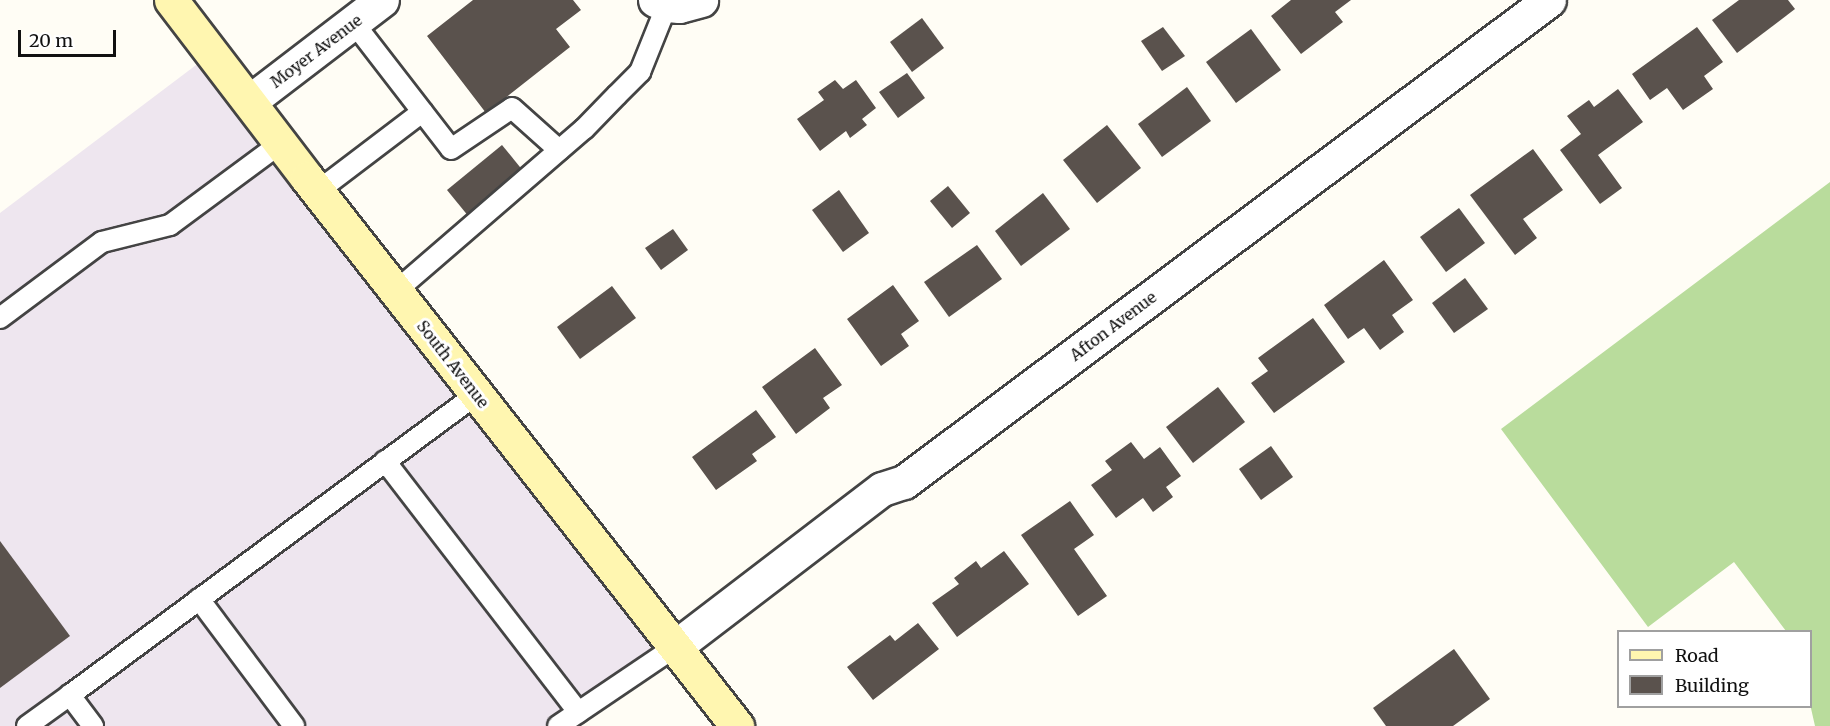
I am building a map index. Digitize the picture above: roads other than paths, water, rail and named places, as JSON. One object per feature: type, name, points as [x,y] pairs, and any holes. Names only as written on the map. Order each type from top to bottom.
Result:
[{"type":"main road","name":"South Avenue","points":[[171,0],[318,192],[737,726]]},
{"type":"street","name":"Moyer Avenue","points":[[250,101],[382,0]]},
{"type":"street","points":[[661,3],[679,6],[701,0]]},
{"type":"street","name":"Afton Avenue","points":[[675,647],[882,489],[904,482],[1550,0]]},
{"type":"lane","points":[[396,291],[584,129],[640,72],[661,3]]},
{"type":"lane","points":[[353,22],[451,149],[512,108],[559,150]]},
{"type":"lane","points":[[318,192],[422,112]]},
{"type":"lane","points":[[0,318],[102,242],[170,225],[281,143]]},
{"type":"lane","points":[[27,726],[477,394]]},
{"type":"lane","points":[[385,461],[578,712]]},
{"type":"lane","points":[[199,599],[294,726]]},
{"type":"lane","points":[[558,726],[675,647]]},
{"type":"lane","points":[[70,695],[93,726]]}]
